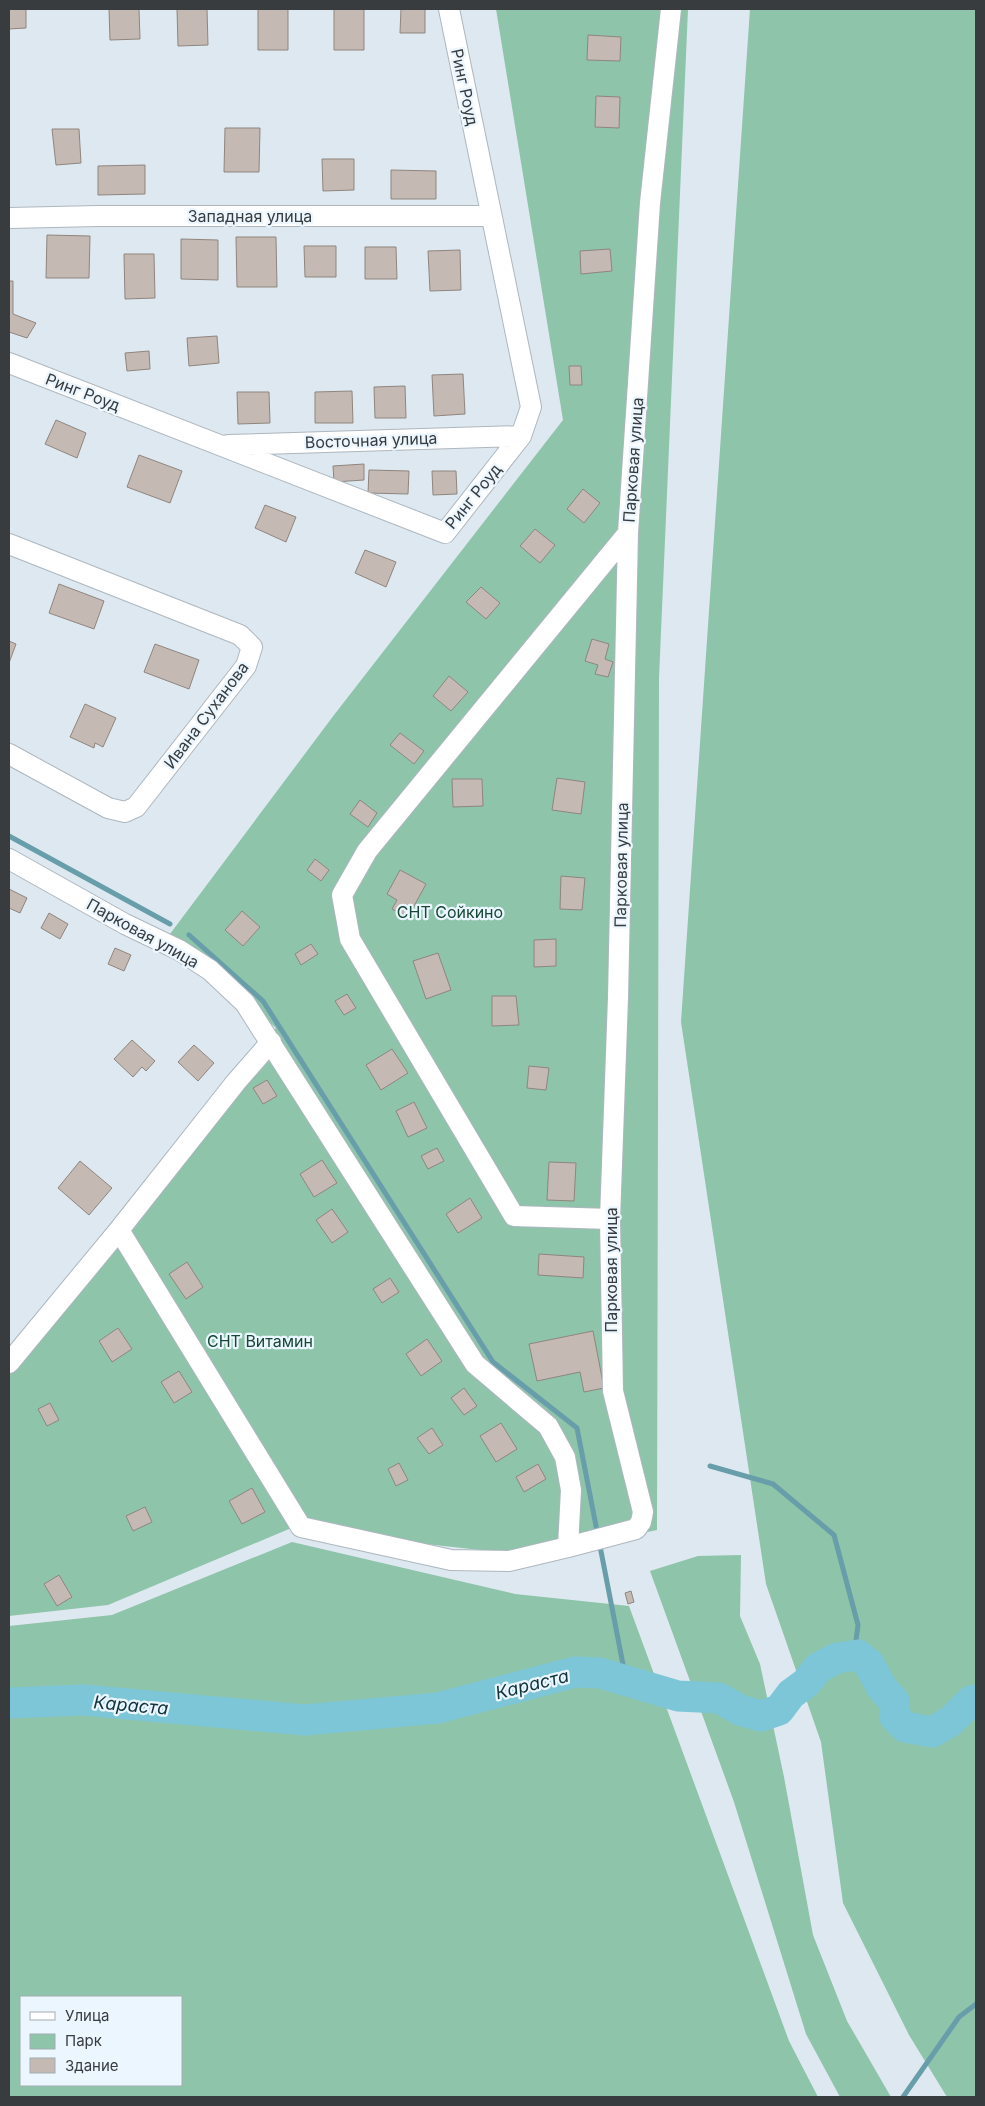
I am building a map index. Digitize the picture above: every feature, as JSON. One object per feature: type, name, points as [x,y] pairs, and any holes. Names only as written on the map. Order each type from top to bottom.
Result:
[{"type":"street","name":"Ринг Роуд","points":[[9,362],[445,533],[521,436],[530,407],[449,9]]},
{"type":"street","name":"Парковая улица","points":[[9,859],[125,924],[179,950],[210,970],[245,1003],[475,1364],[548,1426],[565,1457],[570,1490],[568,1547],[636,1529],[641,1522],[644,1512],[613,1391],[610,1219],[618,998],[628,533],[650,203],[671,9]]},
{"type":"street","name":"Западная улица","points":[[9,218],[108,216],[491,216]]},
{"type":"street","name":"Восточная улица","points":[[220,445],[521,436]]},
{"type":"street","points":[[610,1219],[514,1216],[350,939],[342,895],[367,851],[628,533]]},
{"type":"street","name":"Ивана Суханова","points":[[9,544],[240,635],[252,647],[246,666],[136,807],[125,812],[108,808],[9,754]]},
{"type":"street","points":[[9,1363],[119,1230],[236,1082],[271,1042]]},
{"type":"street","points":[[119,1230],[301,1527],[451,1560],[508,1561],[568,1547]]},
{"type":"green space","name":"СНТ Сойкино","points":[[496,9],[688,9],[659,678],[657,1530],[535,1556],[289,1529],[108,1605],[9,1616],[9,1351],[149,1175],[276,1028],[170,934],[334,715],[563,420]]},
{"type":"green space","points":[[750,9],[976,9],[976,2097],[947,2097],[909,2035],[843,1903],[821,1742],[766,1584],[681,1022]]},
{"type":"green space","points":[[292,1542],[515,1594],[629,1606],[789,2041],[818,2097],[9,2097],[9,1626],[112,1615]]},
{"type":"green space","points":[[741,1555],[740,1616],[760,1664],[784,1777],[813,1935],[847,2021],[891,2097],[840,2097],[806,2034],[734,1802],[650,1571],[698,1556]]},
{"type":"building","points":[[9,9],[26,9],[26,28],[9,29]]},
{"type":"building","points":[[109,9],[139,9],[140,39],[110,40]]},
{"type":"building","points":[[177,9],[207,9],[208,45],[178,46]]},
{"type":"building","points":[[258,9],[288,9],[288,50],[258,50]]},
{"type":"building","points":[[334,9],[364,9],[364,50],[334,50]]},
{"type":"building","points":[[401,9],[425,9],[425,33],[400,33]]},
{"type":"building","points":[[588,35],[621,37],[620,61],[587,60]]},
{"type":"building","points":[[596,96],[620,97],[619,128],[595,127]]},
{"type":"building","points":[[225,128],[260,128],[259,172],[224,172]]},
{"type":"building","points":[[52,129],[79,129],[81,163],[56,165]]},
{"type":"building","points":[[322,159],[354,159],[354,190],[323,191]]},
{"type":"building","points":[[145,165],[145,194],[98,195],[98,166]]},
{"type":"building","points":[[391,170],[436,171],[436,199],[391,199]]},
{"type":"building","points":[[47,235],[90,236],[89,278],[46,278]]},
{"type":"building","points":[[236,237],[276,237],[277,287],[237,287]]},
{"type":"building","points":[[181,239],[218,240],[218,280],[181,279]]},
{"type":"building","points":[[304,246],[336,246],[336,277],[305,277]]},
{"type":"building","points":[[365,247],[396,247],[397,279],[365,279]]},
{"type":"building","points":[[610,249],[612,271],[581,274],[580,251]]},
{"type":"building","points":[[460,250],[461,290],[430,291],[428,251]]},
{"type":"building","points":[[124,254],[154,254],[155,298],[125,299]]},
{"type":"building","points":[[9,281],[13,281],[13,314],[36,323],[27,338],[9,332]]},
{"type":"building","points":[[217,336],[219,363],[189,366],[187,338]]},
{"type":"building","points":[[149,351],[150,369],[127,371],[125,353]]},
{"type":"building","points":[[569,366],[581,366],[582,385],[570,385]]},
{"type":"building","points":[[463,374],[465,414],[434,416],[432,375]]},
{"type":"building","points":[[405,386],[406,418],[375,418],[374,387]]},
{"type":"building","points":[[352,391],[353,423],[315,423],[315,392]]},
{"type":"building","points":[[237,392],[269,392],[270,423],[238,424]]},
{"type":"building","points":[[56,420],[86,433],[77,458],[45,444]]},
{"type":"building","points":[[139,455],[182,471],[170,503],[127,487]]},
{"type":"building","points":[[364,464],[364,480],[334,482],[333,466]]},
{"type":"building","points":[[369,470],[409,471],[408,494],[368,493]]},
{"type":"building","points":[[432,471],[456,471],[457,494],[433,495]]},
{"type":"building","points":[[583,489],[600,503],[584,523],[567,509]]},
{"type":"building","points":[[265,505],[296,517],[286,542],[255,528]]},
{"type":"building","points":[[535,529],[555,545],[540,563],[520,546]]},
{"type":"building","points":[[365,550],[396,562],[386,587],[355,573]]},
{"type":"building","points":[[59,584],[104,601],[94,629],[49,613]]},
{"type":"building","points":[[481,587],[500,603],[486,619],[466,602]]},
{"type":"building","points":[[592,639],[609,644],[605,659],[613,662],[608,677],[595,674],[598,665],[585,661]]},
{"type":"building","points":[[9,641],[16,644],[9,663]]},
{"type":"building","points":[[155,644],[199,660],[189,689],[144,672]]},
{"type":"building","points":[[449,676],[468,692],[451,711],[433,696]]},
{"type":"building","points":[[85,704],[116,718],[103,747],[95,743],[94,748],[70,737]]},
{"type":"building","points":[[400,733],[424,751],[414,764],[390,745]]},
{"type":"building","points":[[557,778],[585,782],[581,814],[552,810]]},
{"type":"building","points":[[452,779],[482,779],[483,806],[453,807]]},
{"type":"building","points":[[360,800],[377,813],[368,827],[350,814]]},
{"type":"building","points":[[315,859],[329,870],[321,881],[307,870]]},
{"type":"building","points":[[400,870],[426,884],[408,917],[392,909],[397,900],[387,894]]},
{"type":"building","points":[[561,876],[585,878],[582,910],[560,909]]},
{"type":"building","points":[[9,889],[27,898],[20,913],[9,908]]},
{"type":"building","points":[[242,911],[260,927],[243,946],[225,930]]},
{"type":"building","points":[[49,913],[68,924],[60,939],[41,928]]},
{"type":"building","points":[[556,939],[556,966],[534,967],[534,940]]},
{"type":"building","points":[[311,944],[318,954],[301,965],[295,954]]},
{"type":"building","points":[[115,948],[131,955],[124,971],[108,964]]},
{"type":"building","points":[[438,953],[451,990],[426,999],[413,961]]},
{"type":"building","points":[[347,994],[356,1008],[344,1015],[335,1001]]},
{"type":"building","points":[[492,996],[516,996],[519,1025],[492,1026]]},
{"type":"building","points":[[132,1040],[155,1061],[146,1071],[142,1067],[133,1077],[114,1059]]},
{"type":"building","points":[[194,1045],[214,1063],[198,1081],[178,1062]]},
{"type":"building","points":[[392,1049],[408,1073],[381,1090],[366,1065]]},
{"type":"building","points":[[529,1066],[549,1068],[546,1090],[527,1088]]},
{"type":"building","points":[[267,1080],[277,1096],[263,1104],[253,1088]]},
{"type":"building","points":[[414,1102],[427,1128],[408,1137],[396,1111]]},
{"type":"building","points":[[437,1148],[444,1161],[428,1169],[421,1156]]},
{"type":"building","points":[[322,1160],[337,1183],[314,1197],[300,1174]]},
{"type":"building","points":[[80,1161],[112,1188],[89,1215],[58,1188]]},
{"type":"building","points":[[549,1162],[576,1163],[574,1201],[547,1200]]},
{"type":"building","points":[[470,1198],[482,1218],[458,1233],[446,1214]]},
{"type":"building","points":[[332,1209],[348,1232],[332,1243],[316,1220]]},
{"type":"building","points":[[539,1254],[584,1257],[583,1278],[538,1275]]},
{"type":"building","points":[[187,1262],[203,1287],[186,1299],[169,1274]]},
{"type":"building","points":[[390,1278],[399,1292],[382,1303],[373,1289]]},
{"type":"building","points":[[118,1328],[132,1349],[112,1362],[99,1341]]},
{"type":"building","points":[[593,1331],[604,1388],[584,1392],[580,1372],[537,1381],[529,1344]]},
{"type":"building","points":[[427,1339],[442,1361],[421,1376],[406,1354]]},
{"type":"building","points":[[179,1371],[192,1392],[174,1403],[161,1382]]},
{"type":"building","points":[[464,1388],[477,1406],[464,1415],[451,1398]]},
{"type":"building","points":[[50,1403],[59,1420],[47,1426],[38,1409]]},
{"type":"building","points":[[501,1423],[517,1449],[496,1462],[480,1436]]},
{"type":"building","points":[[432,1428],[443,1445],[429,1454],[417,1438]]},
{"type":"building","points":[[399,1463],[408,1480],[396,1486],[388,1469]]},
{"type":"building","points":[[538,1464],[546,1479],[524,1492],[516,1477]]},
{"type":"building","points":[[252,1488],[265,1512],[242,1524],[229,1501]]},
{"type":"building","points":[[145,1507],[152,1522],[133,1531],[126,1516]]},
{"type":"building","points":[[59,1575],[72,1597],[57,1606],[44,1584]]},
{"type":"building","points":[[631,1591],[634,1602],[628,1604],[625,1593]]},
{"type":"waterway","points":[[9,836],[170,924]]},
{"type":"waterway","points":[[189,935],[263,1001],[493,1362],[577,1428],[597,1531]]},
{"type":"waterway","points":[[710,1466],[773,1484],[834,1535],[858,1625],[854,1656]]},
{"type":"waterway","points":[[600,1546],[626,1680]]},
{"type":"waterway","name":"Караста","points":[[9,1703],[83,1700],[305,1720],[438,1708],[575,1672],[600,1673],[678,1696],[719,1698],[740,1710],[761,1716],[779,1710],[791,1694],[806,1683],[818,1668],[837,1658],[858,1655],[869,1664],[882,1688],[894,1701],[895,1717],[905,1727],[932,1732],[951,1721],[971,1701],[976,1700]]},
{"type":"waterway","points":[[903,2097],[959,2017],[976,2004]]},
{"type":"park label","name":"СНТ Витамин","points":[[260,1341]]}]
